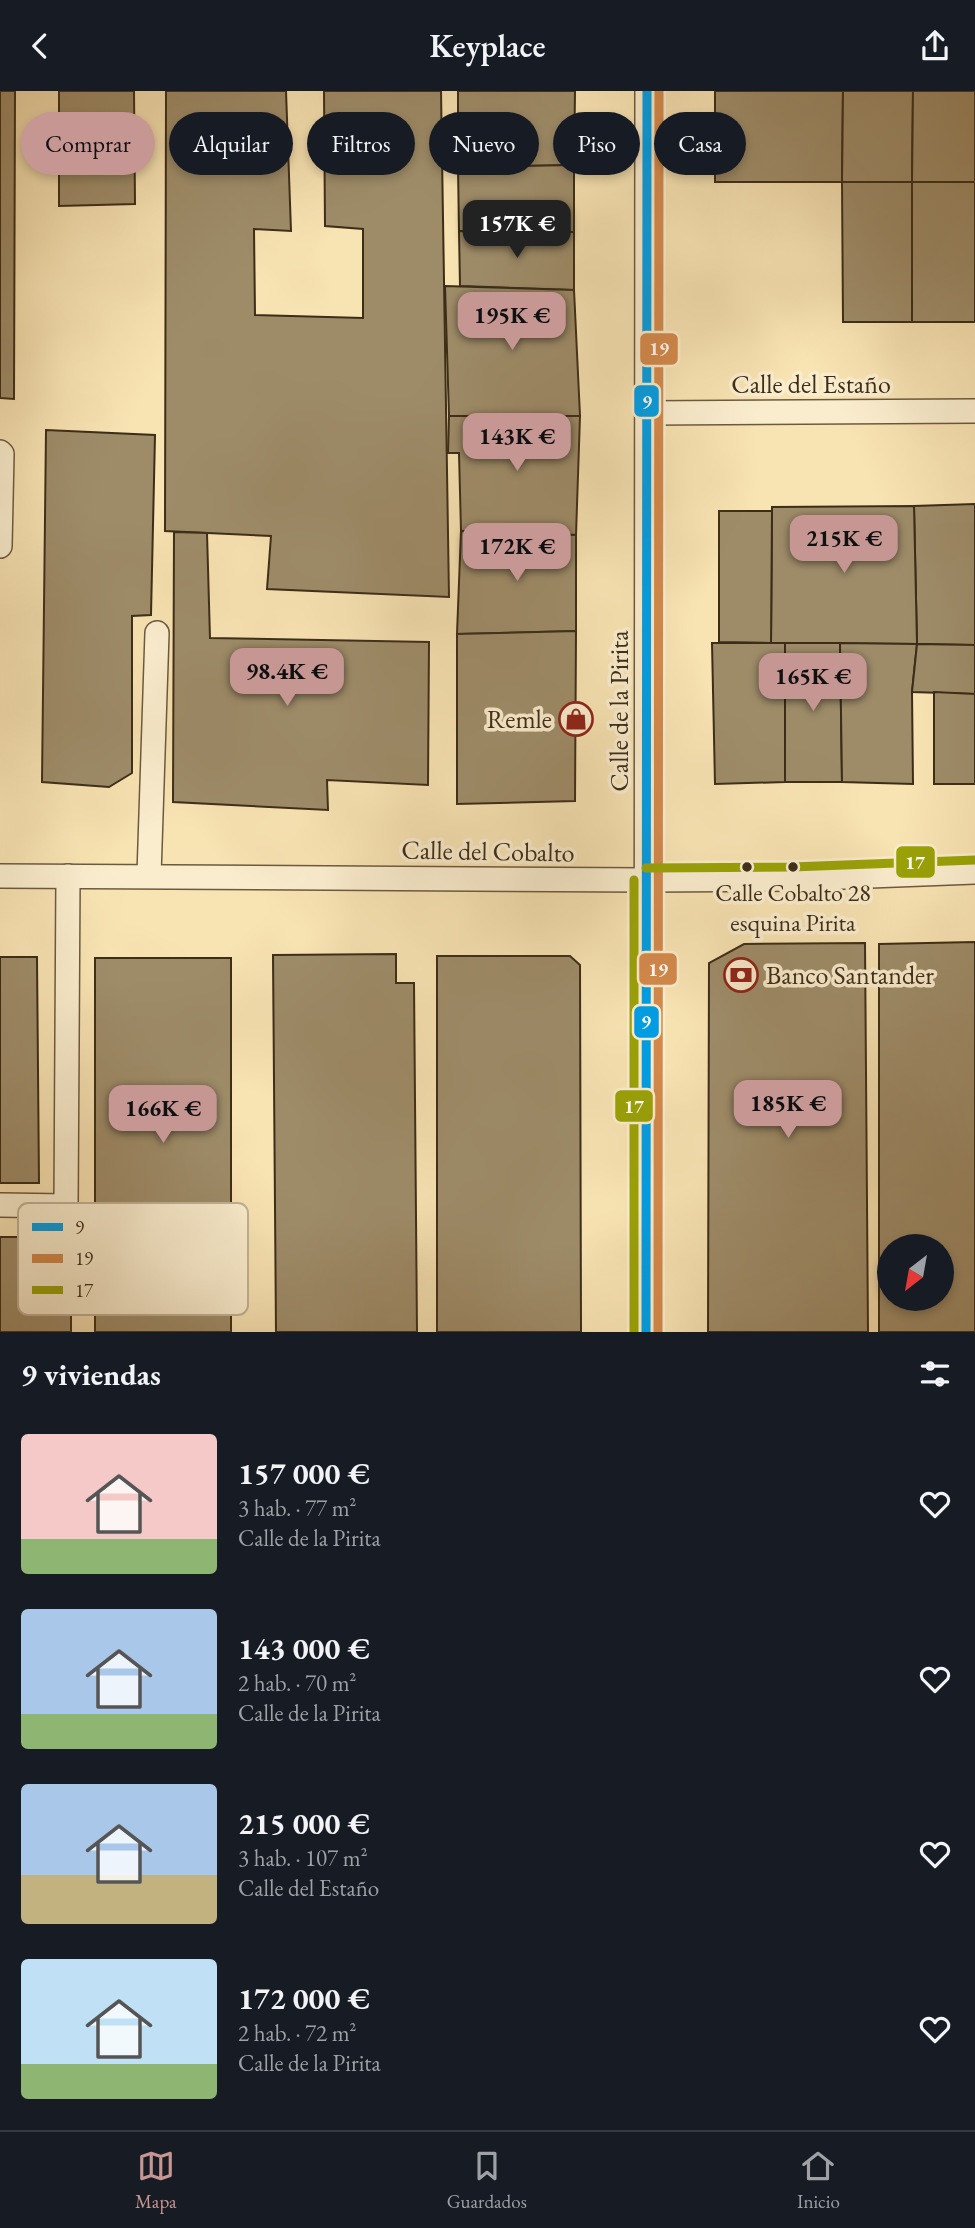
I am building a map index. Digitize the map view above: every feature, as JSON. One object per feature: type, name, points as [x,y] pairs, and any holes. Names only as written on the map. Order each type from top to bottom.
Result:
[{"type":"street","name":"Calle de la Pirita","points":[[646,1332],[647,91]]},
{"type":"street","name":"Calle del Estaño","points":[[647,413],[975,411]]},
{"type":"street","points":[[0,452],[0,545]]},
{"type":"street","points":[[149,876],[157,633]]},
{"type":"street","name":"Calle del Cobalto","points":[[0,876],[646,880],[792,879],[975,872]]},
{"type":"street","points":[[66,1203],[68,876]]},
{"type":"street","points":[[0,1205],[18,1205]]},
{"type":"building","points":[[0,91],[15,91],[14,399],[0,398]]},
{"type":"building","points":[[59,91],[134,91],[134,112],[59,112]]},
{"type":"building","points":[[166,91],[286,91],[287,112],[169,112],[169,175],[289,175],[291,231],[254,229],[255,315],[363,318],[363,229],[325,226],[325,175],[415,175],[415,112],[324,112],[324,91],[441,91],[441,112],[429,112],[429,175],[442,175],[449,597],[267,589],[271,536],[165,531]]},
{"type":"building","points":[[458,91],[575,91],[575,112],[553,112],[553,165],[539,166],[539,112],[458,112]]},
{"type":"building","points":[[715,91],[843,91],[842,182],[715,182],[715,175],[746,175],[746,112],[715,112]]},
{"type":"building","points":[[843,91],[913,91],[912,182],[842,182]]},
{"type":"building","points":[[913,91],[975,91],[975,182],[912,182]]},
{"type":"building","points":[[553,165],[553,175],[574,175],[574,232],[459,231],[458,175],[539,175],[539,166]]},
{"type":"building","points":[[59,175],[135,175],[135,204],[59,206]]},
{"type":"building","points":[[842,182],[912,182],[912,322],[843,322]]},
{"type":"building","points":[[912,182],[975,182],[975,322],[912,322]]},
{"type":"building","points":[[459,231],[574,232],[574,290],[460,286]]},
{"type":"building","points":[[445,286],[574,290],[580,416],[449,416]]},
{"type":"building","points":[[449,416],[580,416],[576,535],[461,531],[459,453],[448,453]]},
{"type":"building","points":[[46,430],[155,435],[151,615],[132,616],[132,773],[109,787],[42,782]]},
{"type":"building","points":[[975,504],[975,645],[917,644],[914,506]]},
{"type":"building","points":[[914,506],[917,644],[771,643],[772,507]]},
{"type":"building","points":[[719,511],[772,511],[771,643],[719,642]]},
{"type":"building","points":[[461,531],[576,535],[576,631],[457,634]]},
{"type":"building","points":[[174,532],[207,533],[210,638],[429,642],[428,785],[327,780],[328,810],[173,802]]},
{"type":"building","points":[[576,631],[575,801],[457,804],[457,634]]},
{"type":"building","points":[[712,643],[785,643],[785,782],[715,784]]},
{"type":"building","points":[[785,643],[840,643],[842,782],[785,782]]},
{"type":"building","points":[[840,643],[917,644],[912,692],[913,784],[842,782]]},
{"type":"building","points":[[917,644],[975,645],[975,694],[912,692]]},
{"type":"building","points":[[934,692],[975,694],[975,784],[934,784]]},
{"type":"building","points":[[975,942],[975,1332],[879,1332],[879,1311],[954,1311],[954,1234],[879,1234],[879,944]]},
{"type":"building","points":[[865,943],[868,1332],[708,1332],[709,963],[744,944]]},
{"type":"building","points":[[396,954],[396,983],[414,983],[417,1332],[276,1332],[273,955]]},
{"type":"building","points":[[437,956],[570,956],[580,965],[581,1332],[437,1332]]},
{"type":"building","points":[[0,957],[37,957],[39,1183],[0,1183]]},
{"type":"building","points":[[95,958],[231,958],[231,1203],[95,1203]]},
{"type":"building","points":[[0,1237],[18,1237],[18,1315],[71,1315],[71,1332],[0,1332]]},
{"type":"building","points":[[95,1315],[231,1315],[231,1332],[95,1332]]},
{"type":"transit line","name":"9","points":[[646,1332],[647,91]]},
{"type":"transit line","name":"19","points":[[658,1332],[659,91]]},
{"type":"transit line","name":"17","points":[[646,868],[792,867],[975,860]]},
{"type":"transit line","name":"17","points":[[634,880],[634,1332]]},
{"type":"place","name":"Remle","points":[[576,719]]},
{"type":"place","name":"Calle Cobalto 28 esquina Pirita","points":[[793,867]]},
{"type":"place","name":"Banco Santander","points":[[741,975]]}]
